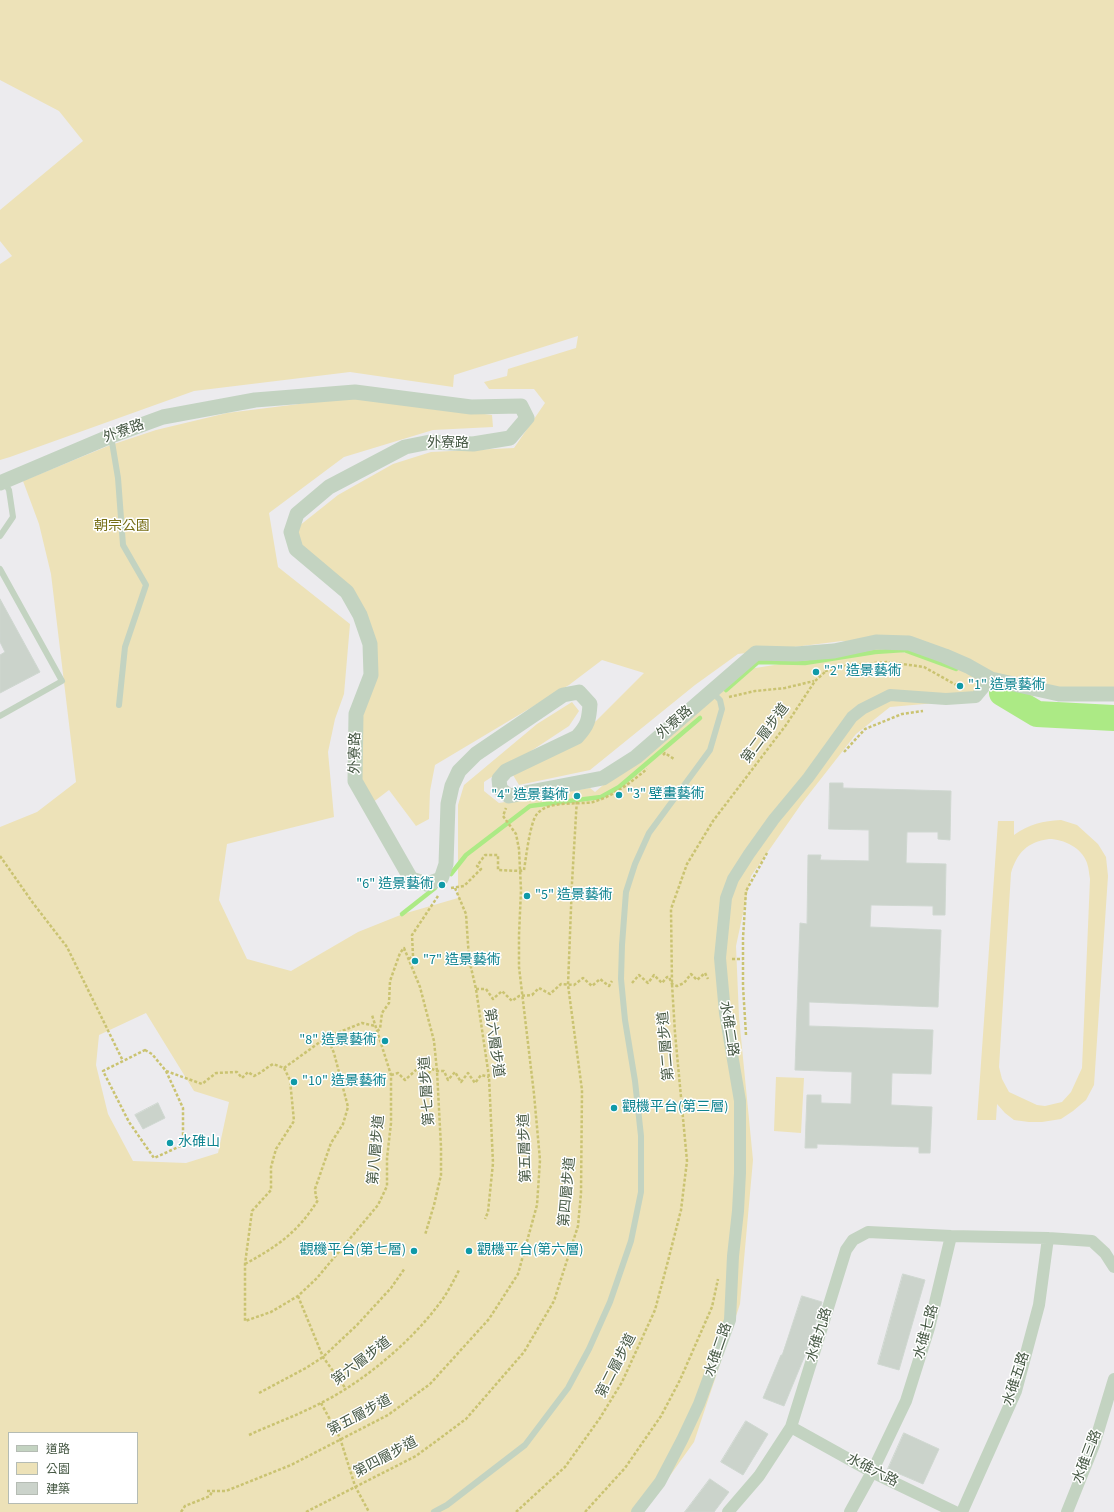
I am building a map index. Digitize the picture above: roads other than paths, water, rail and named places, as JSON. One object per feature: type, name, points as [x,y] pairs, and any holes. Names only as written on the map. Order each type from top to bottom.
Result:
[{"type":"street","name":"外寮路","points":[[2,482],[111,436],[163,418],[255,400],[355,392],[471,407],[521,406],[527,418],[510,438],[473,444],[430,442],[405,447],[329,486],[297,514],[291,532],[296,549],[347,592],[360,615],[370,644],[370,675],[356,714],[355,781],[411,879],[427,884],[445,883],[448,804],[452,786],[459,772],[476,754],[563,695],[579,692],[590,704],[589,721],[585,729],[577,737],[506,771],[499,779],[500,789],[509,796],[603,778],[636,757],[716,695],[756,653],[796,654],[834,651],[876,642],[909,644],[962,663],[991,679],[1059,694],[1114,694]]},
{"type":"street","name":"水碓二路","points":[[637,1512],[660,1482],[682,1440],[699,1404],[730,1320],[733,1256],[738,1211],[740,1173],[740,1101],[725,1013],[720,958],[726,898],[733,879],[774,819],[808,778],[852,718],[862,708],[890,695],[946,699],[976,696],[991,679]]},
{"type":"street","name":"水碓九路","points":[[728,1512],[759,1476],[791,1427],[846,1250],[853,1240],[868,1232],[951,1236]]},
{"type":"street","points":[[951,1236],[1048,1238],[1092,1241],[1105,1253],[1114,1267]]},
{"type":"street","name":"水碓七路","points":[[850,1512],[872,1472],[906,1401],[929,1328],[951,1236]]},
{"type":"street","name":"水碓五路","points":[[962,1512],[1016,1391],[1039,1305],[1048,1238]]},
{"type":"street","name":"水碓三路","points":[[1067,1512],[1094,1444],[1114,1379]]},
{"type":"street","name":"水碓六路","points":[[791,1427],[872,1472],[955,1512]]},
{"type":"lane","points":[[111,436],[118,478],[123,544],[146,585],[125,648],[119,705]]},
{"type":"lane","points":[[0,536],[13,517],[9,490],[2,482]]},
{"type":"lane","points":[[0,569],[62,681],[0,716]]},
{"type":"lane","points":[[434,1512],[447,1505],[525,1445],[568,1388],[589,1349],[610,1302],[631,1241],[641,1192],[641,1136],[635,1081],[625,1020],[622,979],[622,945],[626,892],[635,864],[649,833],[710,750],[722,709],[716,695]]},
{"type":"waterway","points":[[726,690],[758,662],[805,663],[875,652],[904,650],[956,669]]},
{"type":"waterway","points":[[1002,693],[1037,714],[1114,718]]},
{"type":"waterway","points":[[451,874],[466,855],[530,806],[601,797],[619,787],[700,718]]},
{"type":"waterway","points":[[402,914],[435,888]]},
{"type":"place","name":"\"2\" 造景藝術","points":[[816,672]]},
{"type":"place","name":"\"1\" 造景藝術","points":[[960,686]]},
{"type":"place","name":"\"3\" 壁畫藝術","points":[[619,795]]},
{"type":"place","name":"\"4\" 造景藝術","points":[[577,796]]},
{"type":"place","name":"\"6\" 造景藝術","points":[[442,885]]},
{"type":"place","name":"\"5\" 造景藝術","points":[[527,896]]},
{"type":"place","name":"\"7\" 造景藝術","points":[[415,961]]},
{"type":"place","name":"\"8\" 造景藝術","points":[[385,1041]]},
{"type":"place","name":"\"10\" 造景藝術","points":[[294,1082]]},
{"type":"place","name":"觀機平台(第三層)","points":[[614,1108]]},
{"type":"place","name":"水碓山","points":[[170,1143]]},
{"type":"place","name":"觀機平台(第七層)","points":[[414,1251]]},
{"type":"place","name":"觀機平台(第六層)","points":[[469,1251]]},
{"type":"park label","name":"朝宗公園","points":[[122,527]]}]
